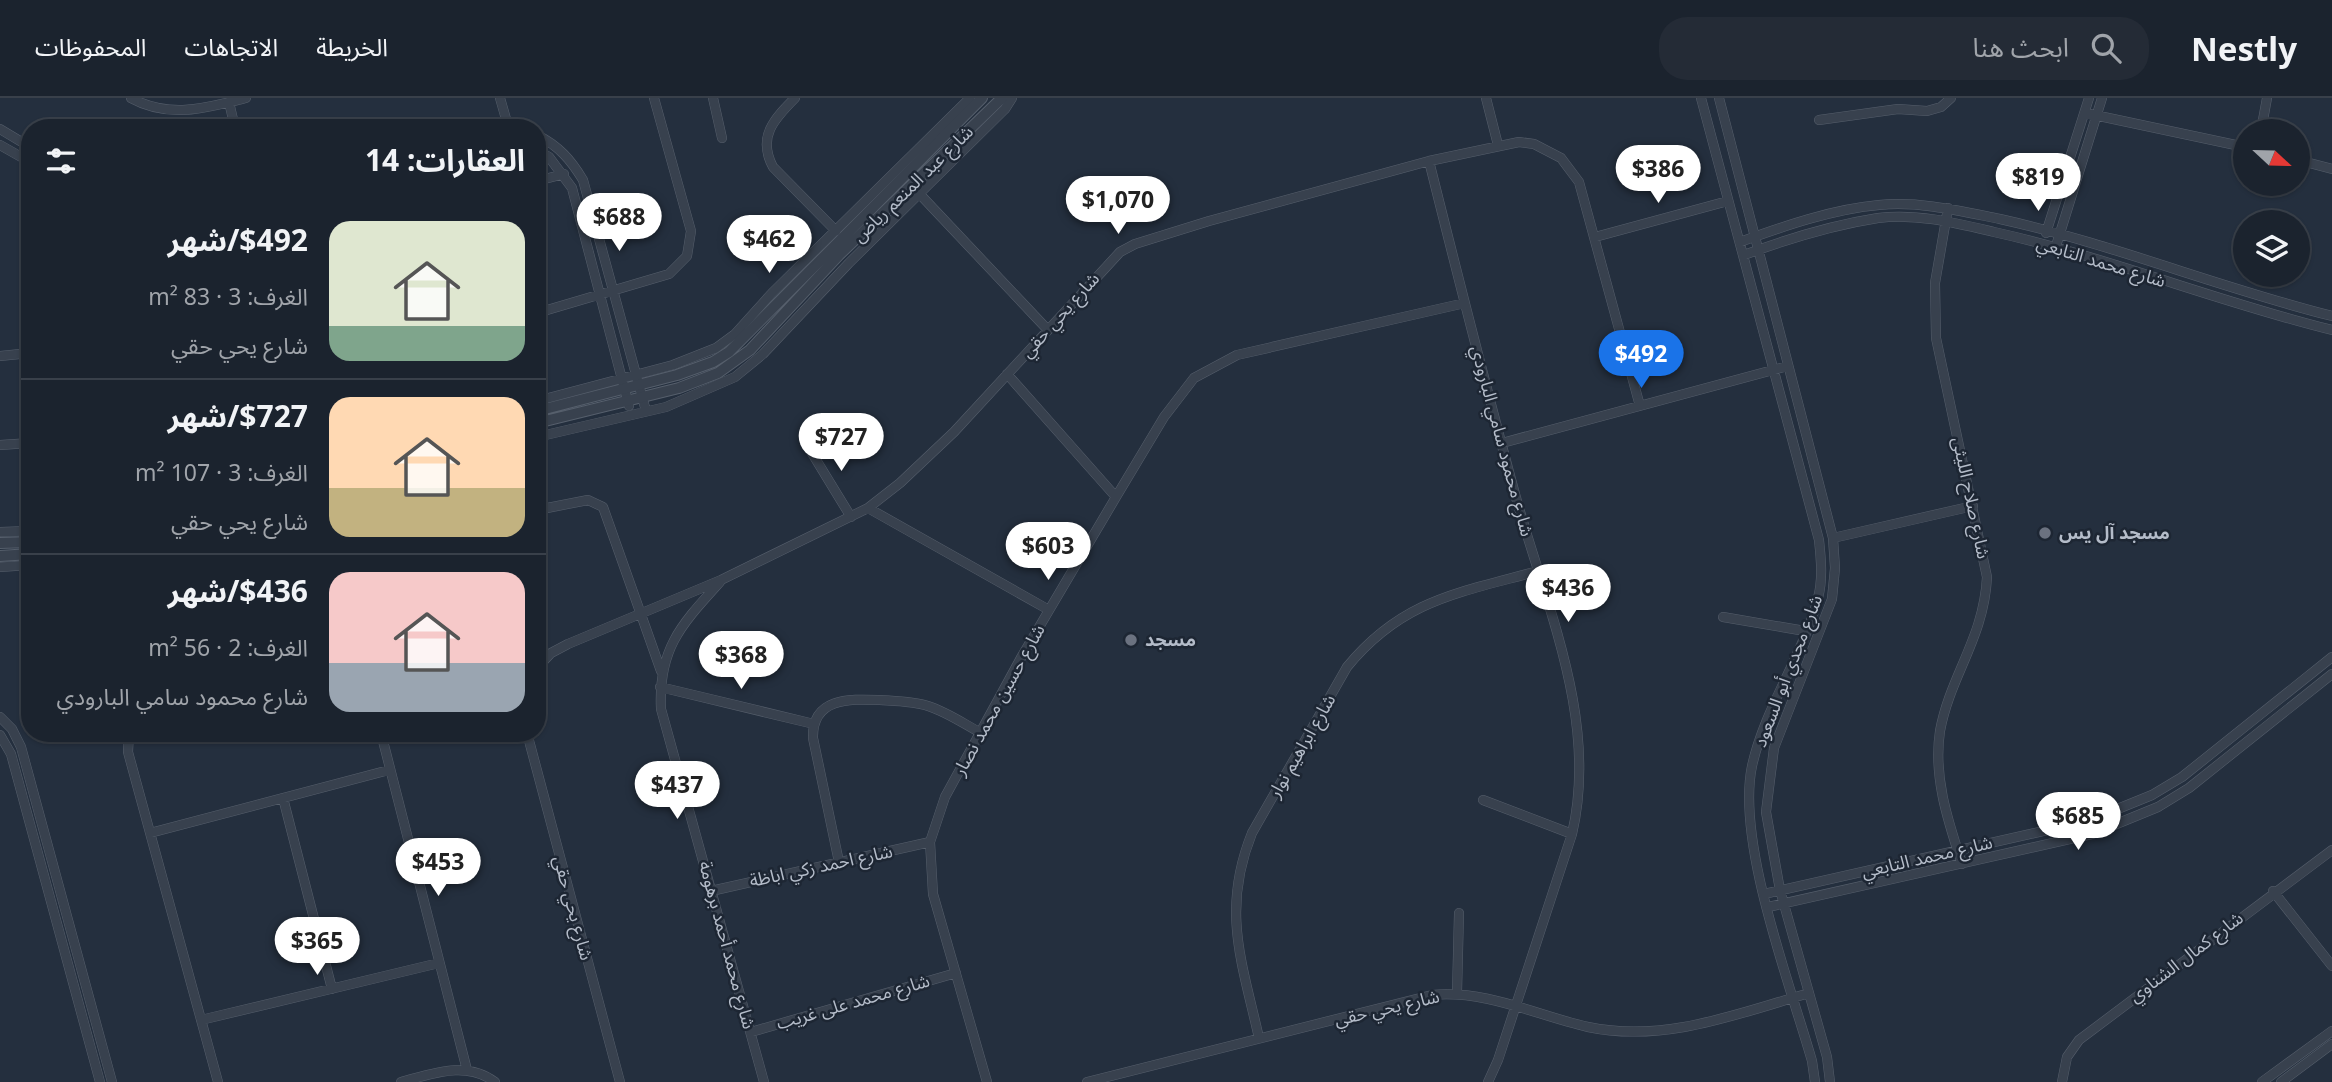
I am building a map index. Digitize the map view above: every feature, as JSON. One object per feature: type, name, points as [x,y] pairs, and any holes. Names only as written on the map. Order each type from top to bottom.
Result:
[{"type":"street","points":[[131,98],[143,105],[187,111],[246,98]]},
{"type":"street","points":[[500,98],[509,119]]},
{"type":"street","points":[[546,311],[669,274],[679,266],[691,243],[691,230],[654,98]]},
{"type":"street","points":[[713,98],[722,138]]},
{"type":"street","points":[[795,98],[770,127],[766,137],[768,158],[773,167],[836,231]]},
{"type":"street","points":[[637,379],[695,358],[716,348],[735,334],[970,98]]},
{"type":"street","name":"شارع عبد المنعم رياض","points":[[546,420],[625,388],[637,379],[695,370],[713,362],[744,340],[805,274],[906,178],[982,98]]},
{"type":"street","name":"شارع عبد المنعم رياض","points":[[546,409],[625,388],[642,396],[707,377],[750,350],[839,256],[917,190],[1002,98]]},
{"type":"street","points":[[546,435],[666,407],[713,389],[754,363],[917,190],[1012,98]]},
{"type":"street","points":[[1486,98],[1498,145]]},
{"type":"street","name":"شارع مجدي أبو السعود","points":[[1701,98],[1819,540],[1822,568],[1819,596],[1752,768],[1750,812],[1764,894],[1815,1082]]},
{"type":"street","name":"شارع مجدي أبو السعود","points":[[1719,98],[1833,538],[1835,568],[1832,598],[1781,728],[1769,769],[1766,812],[1783,903],[1809,993],[1830,1082]]},
{"type":"street","points":[[1819,120],[1898,109],[1927,111],[1941,107],[1951,98]]},
{"type":"street","points":[[2043,243],[2089,98]]},
{"type":"street","points":[[2056,246],[2102,98]]},
{"type":"street","points":[[2263,119],[2267,98]]},
{"type":"street","points":[[229,102],[233,119]]},
{"type":"street","points":[[2085,113],[2233,144]]},
{"type":"street","points":[[0,129],[21,142]]},
{"type":"street","points":[[546,140],[572,162],[583,180],[646,411]]},
{"type":"street","name":"شارع يحي حقي","points":[[546,658],[568,644],[722,580],[868,508],[928,458],[1107,262],[1135,244],[1498,145],[1519,142],[1534,144],[1561,158],[1579,182],[1640,406]]},
{"type":"street","points":[[0,145],[21,157]]},
{"type":"street","points":[[546,155],[564,174],[572,188],[631,414]]},
{"type":"street","name":"شارع محمود سامي البارودي","points":[[1429,162],[1502,443],[1568,678],[1581,748],[1579,806],[1572,834],[1488,1082]]},
{"type":"street","points":[[2310,163],[2332,169]]},
{"type":"street","points":[[546,179],[564,174]]},
{"type":"street","points":[[917,190],[1048,329]]},
{"type":"street","points":[[1595,237],[1728,201]]},
{"type":"street","name":"شارع محمد التابعي","points":[[1740,242],[1878,205],[1948,208],[2048,230],[2290,306],[2332,316]]},
{"type":"street","name":"شارع صلاح الليثى","points":[[1948,208],[1935,283],[1936,338],[1985,557],[1986,597],[1977,635],[1946,708],[1938,751],[1941,794],[1962,864]]},
{"type":"street","name":"شارع محمد التابعي","points":[[1744,255],[1879,218],[1945,221],[2056,246],[2286,319],[2332,330]]},
{"type":"street","name":"شارع حسين محمد نصار","points":[[987,1082],[933,894],[930,842],[945,797],[1049,610],[1177,397],[1194,378],[1214,364],[1237,355],[1465,303]]},
{"type":"street","points":[[2286,319],[2290,306]]},
{"type":"street","points":[[0,356],[21,354]]},
{"type":"street","points":[[1502,443],[1788,366]]},
{"type":"street","points":[[1007,374],[1116,497]]},
{"type":"street","points":[[707,377],[713,389]]},
{"type":"street","points":[[546,400],[625,388]]},
{"type":"street","points":[[555,418],[559,431]]},
{"type":"street","points":[[822,429],[810,438],[807,445],[851,516]]},
{"type":"street","points":[[0,445],[21,444]]},
{"type":"street","points":[[546,508],[588,500],[603,508],[662,672]]},
{"type":"street","points":[[1833,538],[1973,506]]},
{"type":"street","points":[[868,508],[1049,610]]},
{"type":"street","points":[[0,532],[21,531]]},
{"type":"street","points":[[0,544],[21,543]]},
{"type":"street","points":[[0,556],[21,555]]},
{"type":"street","points":[[0,567],[21,566]]},
{"type":"street","name":"شارع ابراهيم نوار","points":[[1259,1038],[1234,915],[1241,860],[1252,834],[1347,667],[1365,645],[1411,610],[1458,593],[1538,571]]},
{"type":"street","name":"شارع محمد أحمد برهومة","points":[[722,580],[681,626],[669,648],[660,687],[661,709],[764,1082]]},
{"type":"street","points":[[1723,617],[1805,631]]},
{"type":"street","name":"شارع محمد التابعي","points":[[1764,894],[2088,821],[2152,795],[2182,777],[2332,657]]},
{"type":"street","name":"شارع محمد التابعي","points":[[1768,907],[2092,834],[2158,807],[2189,788],[2332,674]]},
{"type":"street","points":[[660,687],[814,724]]},
{"type":"street","points":[[839,862],[814,744],[814,724],[824,708],[841,699],[905,701],[930,706],[981,733]]},
{"type":"street","points":[[0,717],[18,738],[112,1082]]},
{"type":"street","points":[[0,735],[14,762],[100,1082]]},
{"type":"street","points":[[129,742],[128,752],[218,1082]]},
{"type":"street","points":[[383,742],[467,1070]]},
{"type":"street","name":"شارع يحي حقي","points":[[529,742],[620,1082]]},
{"type":"street","points":[[14,762],[24,760]]},
{"type":"street","points":[[150,834],[389,770]]},
{"type":"street","points":[[283,798],[332,989]]},
{"type":"street","points":[[1483,800],[1572,834]]},
{"type":"street","name":"شارع احمد زكي اباظة","points":[[711,891],[930,842]]},
{"type":"street","name":"شارع كمال الشناوي","points":[[2062,1082],[2067,1057],[2079,1040],[2273,891],[2332,850]]},
{"type":"street","points":[[2273,891],[2332,967]]},
{"type":"street","points":[[1457,993],[1459,913]]},
{"type":"street","points":[[201,1020],[439,963]]},
{"type":"street","name":"شارع محمد على غريب","points":[[751,1032],[956,973]]},
{"type":"street","name":"شارع يحي حقي","points":[[1087,1082],[1432,995],[1457,993],[1488,997],[1590,1027],[1645,1032],[1700,1025],[1809,993]]},
{"type":"street","points":[[2262,1082],[2332,1031]]},
{"type":"street","points":[[2281,1082],[2332,1044]]},
{"type":"street","points":[[401,1082],[444,1071],[467,1070],[495,1082]]},
{"type":"street","points":[[1131,1071],[1134,1082]]},
{"type":"place","name":"مسجد آل يس","points":[[2045,533]]},
{"type":"place","name":"مسجد","points":[[1131,640]]}]
